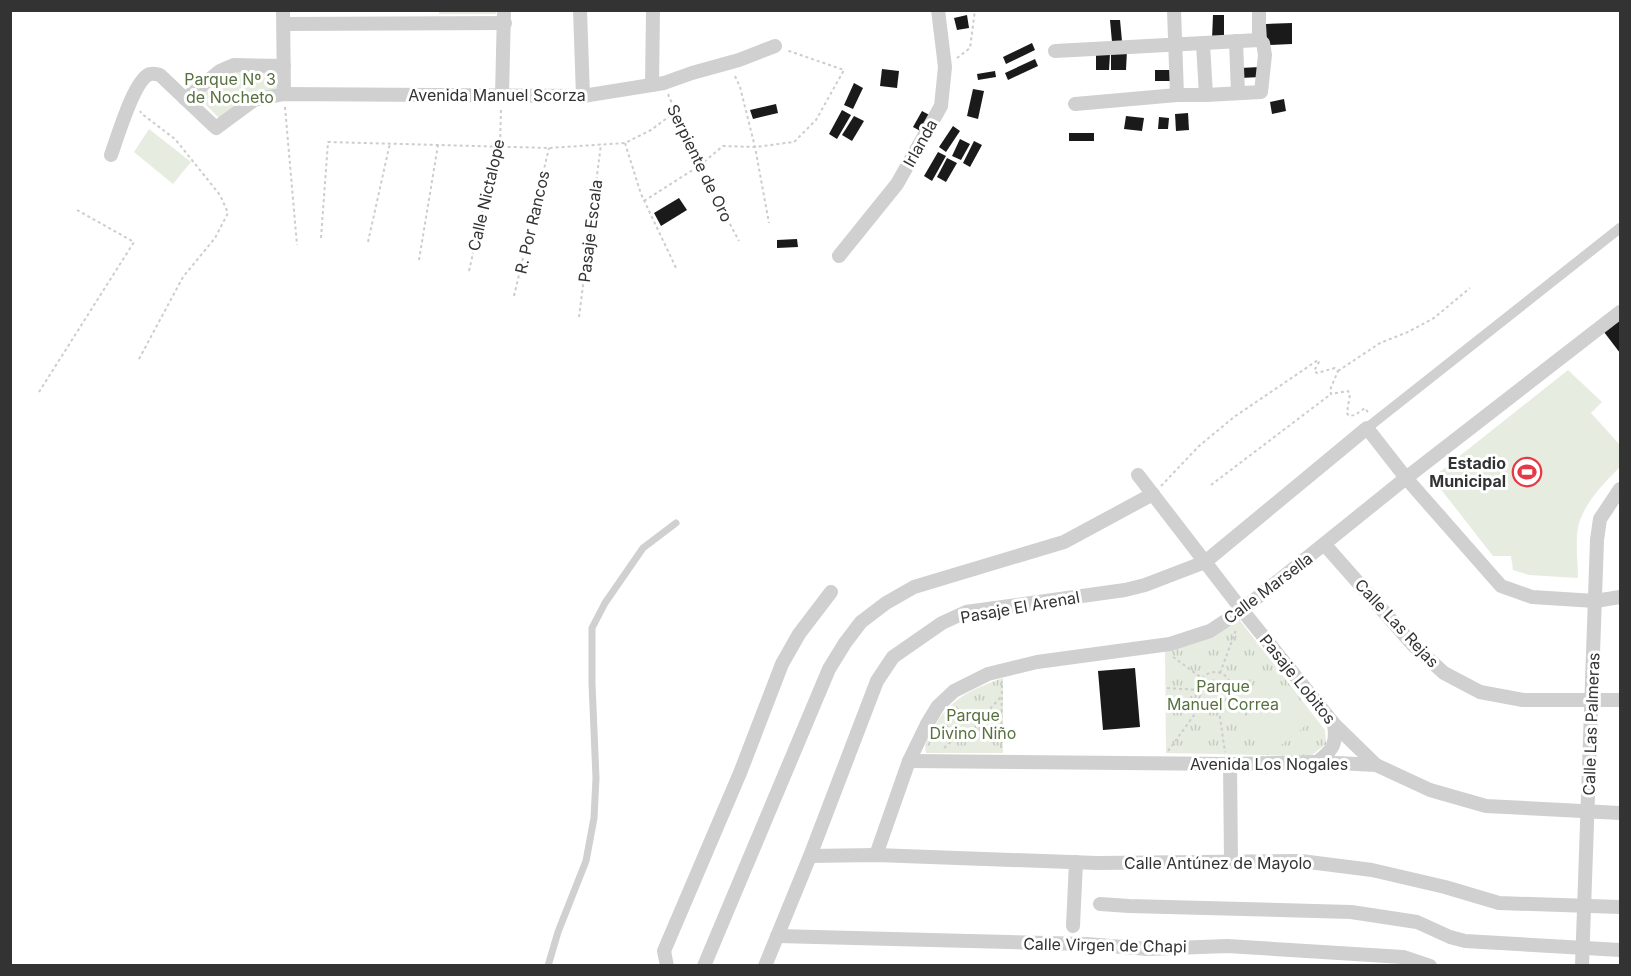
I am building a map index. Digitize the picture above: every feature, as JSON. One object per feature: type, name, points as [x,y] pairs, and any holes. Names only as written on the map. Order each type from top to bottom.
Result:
[{"type":"street","points":[[580,10],[583,96]]},
{"type":"street","points":[[652,10],[658,84]]},
{"type":"street","name":"Irlanda","points":[[839,256],[897,184],[941,106],[945,67],[938,10]]},
{"type":"street","points":[[1174,10],[1177,95]]},
{"type":"street","points":[[1075,104],[1177,95],[1261,92],[1265,56],[1263,43],[1259,40],[1259,10]]},
{"type":"street","points":[[284,94],[283,17],[505,17],[502,96]]},
{"type":"street","points":[[1055,51],[1259,40]]},
{"type":"street","points":[[1236,41],[1238,93]]},
{"type":"street","points":[[1203,44],[1206,95]]},
{"type":"street","name":"Avenida Manuel Scorza","points":[[185,99],[216,128],[254,100],[284,94],[583,96],[658,84],[775,46]]},
{"type":"street","points":[[111,155],[133,98],[140,84],[149,74],[160,75],[185,99],[220,71],[234,65],[284,66]]},
{"type":"street","points":[[1620,228],[1366,428],[1406,478],[1501,586],[1532,597],[1595,601],[1620,597]]},
{"type":"street","name":"Calle Marsella","points":[[876,855],[909,761],[938,706],[954,691],[988,674],[1036,662],[1170,644],[1210,631],[1242,610],[1406,478],[1620,312]]},
{"type":"street","name":"Pasaje El Arenal","points":[[765,966],[877,681],[893,657],[942,623],[966,612],[1125,590],[1145,585],[1205,562],[1366,428]]},
{"type":"street","name":"Pasaje Lobitos","points":[[1138,475],[1334,724],[1376,765]]},
{"type":"street","name":"Calle Las Palmeras","points":[[1582,966],[1597,540],[1600,519],[1620,489]]},
{"type":"street","points":[[704,966],[829,669],[861,622],[886,603],[914,587],[1064,542],[1153,494]]},
{"type":"street","name":"Calle Las Rejas","points":[[1325,545],[1414,646],[1444,673],[1479,692],[1523,700],[1620,700]]},
{"type":"street","points":[[667,966],[664,951],[740,773],[782,664],[800,634],[831,592]]},
{"type":"street","points":[[1317,762],[1330,752],[1336,738],[1334,724]]},
{"type":"street","points":[[1227,758],[1232,861]]},
{"type":"street","name":"Avenida Los Nogales","points":[[909,761],[1158,763],[1227,758],[1376,765],[1430,790],[1486,806],[1620,813]]},
{"type":"street","name":"Calle Antúnez de Mayolo","points":[[810,856],[876,855],[1076,862],[1301,861],[1372,870],[1445,887],[1499,903],[1620,907]]},
{"type":"street","points":[[1073,926],[1076,862]]},
{"type":"street","points":[[1100,904],[1351,912],[1417,922],[1450,937],[1465,941],[1620,950]]},
{"type":"street","name":"Calle Virgen de Chapi","points":[[777,936],[1086,944],[1148,949],[1227,946],[1403,957],[1430,966]]},
{"type":"lane","points":[[549,966],[558,932],[586,861],[594,818],[596,778],[592,628],[605,603],[643,548],[676,523]]},
{"type":"path","points":[[945,67],[970,48],[975,10]]},
{"type":"path","points":[[644,201],[699,166],[723,146],[755,147],[794,142],[816,120],[844,70],[775,46]]},
{"type":"path","points":[[729,62],[741,87],[769,223]]},
{"type":"path","name":"Serpiente de Oro","points":[[658,84],[675,112],[699,166],[739,241]]},
{"type":"path","points":[[284,94],[297,245]]},
{"type":"path","name":"Calle Nictalope","points":[[469,271],[491,173],[500,146],[502,96]]},
{"type":"path","points":[[133,98],[142,114],[176,139],[220,195],[228,213],[215,238],[183,277],[139,359]]},
{"type":"path","points":[[321,238],[328,142],[549,148],[625,143],[651,130],[675,112]]},
{"type":"path","points":[[368,242],[390,143]]},
{"type":"path","points":[[625,143],[644,201],[677,270]]},
{"type":"path","name":"Pasaje Escala","points":[[579,317],[601,144]]},
{"type":"path","points":[[419,260],[438,145]]},
{"type":"path","name":"R. Por Rancos","points":[[514,296],[549,148]]},
{"type":"path","points":[[39,392],[134,242],[77,210]]},
{"type":"path","points":[[1331,394],[1330,390],[1338,371],[1380,343],[1434,318],[1470,288]]},
{"type":"path","points":[[1153,494],[1199,446],[1269,392],[1318,360],[1314,371],[1317,373],[1335,368],[1338,371]]},
{"type":"path","points":[[1211,485],[1331,394],[1348,391],[1350,394],[1347,413],[1349,416],[1365,408]]},
{"type":"path","points":[[1220,673],[1242,610]]},
{"type":"path","points":[[1167,653],[1203,678]]},
{"type":"path","points":[[1210,672],[1220,673],[1228,679],[1230,689],[1226,698],[1218,703],[1205,700],[1199,690],[1203,678],[1210,672]]},
{"type":"path","points":[[1001,751],[1002,679]]},
{"type":"path","points":[[1167,688],[1199,690]]},
{"type":"path","points":[[964,717],[986,713],[1002,696]]},
{"type":"path","points":[[1158,763],[1205,700]]},
{"type":"path","points":[[1218,703],[1227,758]]},
{"type":"path","points":[[954,705],[964,717],[962,732]]},
{"type":"path","points":[[942,749],[962,732],[986,729],[986,713]]},
{"type":"green space","points":[[439,11],[496,11],[496,14],[439,14]]},
{"type":"green space","name":"Parque Nº 3 de Nocheto","points":[[233,70],[275,70],[277,88],[245,97],[219,118],[197,96]]},
{"type":"green space","points":[[149,129],[191,162],[173,184],[134,152]]},
{"type":"green space","name":"Estadio Municipal","points":[[1568,370],[1602,402],[1591,413],[1620,445],[1620,467],[1592,498],[1583,512],[1578,527],[1578,578],[1529,575],[1513,570],[1511,556],[1493,556],[1432,478]]},
{"type":"green space","name":"Parque Manuel Correa","points":[[1238,618],[1325,730],[1326,744],[1311,756],[1166,753],[1165,651],[1204,640]]},
{"type":"green space","points":[[1268,677],[1305,726],[1275,750],[1238,701]]},
{"type":"green space","name":"Parque Divino Niño","points":[[1003,678],[1003,753],[926,753],[926,746],[936,723],[951,705],[970,692]]},
{"type":"building","points":[[967,15],[969,28],[957,30],[954,18]]},
{"type":"building","points":[[1213,15],[1224,15],[1224,39],[1212,39]]},
{"type":"building","points":[[1110,20],[1120,20],[1122,41],[1112,42]]},
{"type":"building","points":[[1292,23],[1292,44],[1267,45],[1266,24]]},
{"type":"building","points":[[1032,43],[1035,50],[1006,64],[1003,57]]},
{"type":"building","points":[[1111,50],[1127,50],[1126,70],[1111,70]]},
{"type":"building","points":[[1096,54],[1110,54],[1109,70],[1096,70]]},
{"type":"building","points":[[1035,59],[1038,66],[1008,80],[1005,73]]},
{"type":"building","points":[[1260,67],[1261,77],[1240,78],[1240,68]]},
{"type":"building","points":[[882,69],[899,71],[897,88],[880,86]]},
{"type":"building","points":[[1155,70],[1175,70],[1175,81],[1155,81]]},
{"type":"building","points":[[995,71],[996,77],[978,80],[977,74]]},
{"type":"building","points":[[854,83],[863,88],[853,109],[844,105]]},
{"type":"building","points":[[973,89],[984,91],[978,119],[967,116]]},
{"type":"building","points":[[1284,99],[1286,111],[1272,114],[1270,102]]},
{"type":"building","points":[[776,104],[778,113],[753,119],[750,110]]},
{"type":"building","points":[[842,110],[851,115],[837,139],[829,134]]},
{"type":"building","points":[[922,111],[933,117],[924,133],[913,127]]},
{"type":"building","points":[[1188,113],[1189,130],[1176,131],[1175,114]]},
{"type":"building","points":[[854,116],[864,121],[852,141],[842,135]]},
{"type":"building","points":[[1126,116],[1144,118],[1142,131],[1124,129]]},
{"type":"building","points":[[1159,117],[1169,118],[1168,129],[1158,129]]},
{"type":"building","points":[[953,126],[960,131],[946,152],[939,147]]},
{"type":"building","points":[[1069,133],[1094,133],[1094,141],[1069,141]]},
{"type":"building","points":[[960,139],[970,144],[961,160],[952,156]]},
{"type":"building","points":[[974,141],[982,145],[970,167],[963,163]]},
{"type":"building","points":[[938,152],[946,156],[932,181],[924,176]]},
{"type":"building","points":[[947,158],[957,163],[946,182],[937,177]]},
{"type":"building","points":[[679,198],[687,210],[661,226],[654,213]]},
{"type":"building","points":[[797,239],[798,247],[777,248],[777,240]]},
{"type":"building","points":[[1620,319],[1620,353],[1604,332]]},
{"type":"building","points":[[1135,668],[1140,727],[1103,730],[1098,671]]},
{"type":"place","name":"Estadio Municipal","points":[[1527,472]]}]
